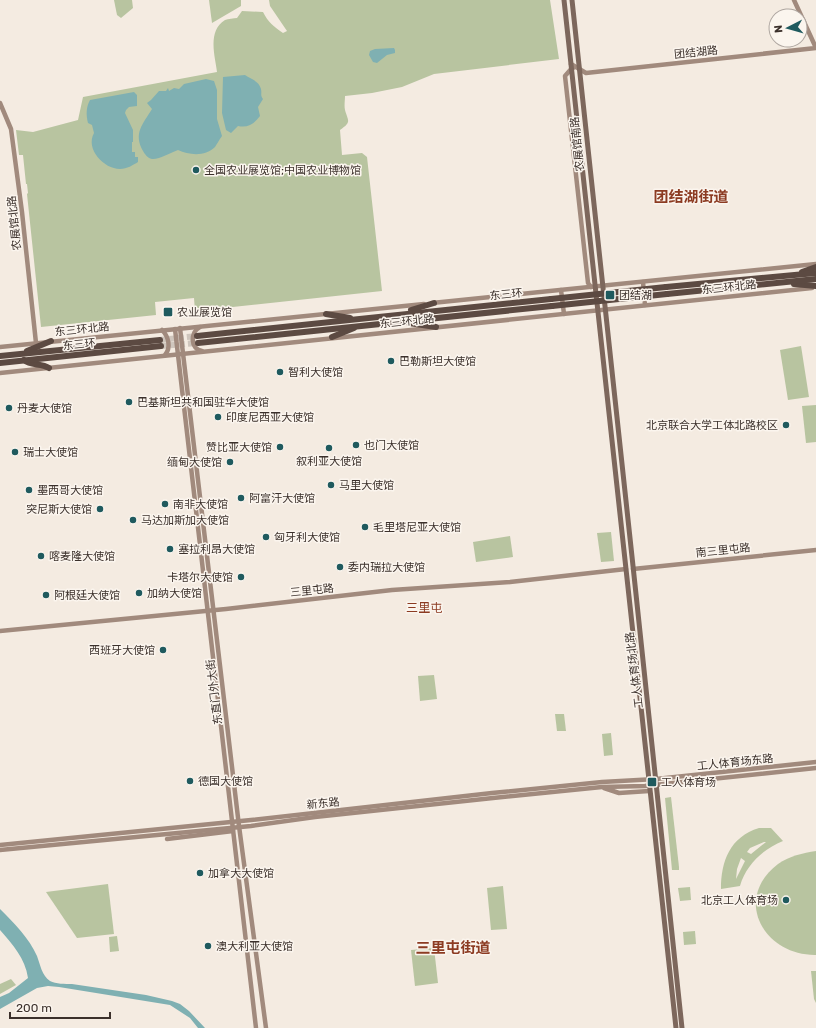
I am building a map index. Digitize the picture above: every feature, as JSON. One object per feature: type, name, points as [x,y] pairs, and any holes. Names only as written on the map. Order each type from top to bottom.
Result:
[{"type":"highway","points":[[791,275],[816,267]]},
{"type":"highway","name":"东三环","points":[[197,336],[360,322],[400,321],[666,287],[816,273]]},
{"type":"highway","name":"东三环","points":[[198,342],[360,322],[399,314],[667,294],[816,279]]},
{"type":"highway","points":[[779,283],[816,287]]},
{"type":"highway","points":[[399,314],[434,303]]},
{"type":"highway","points":[[326,314],[360,322]]},
{"type":"highway","points":[[400,321],[436,327]]},
{"type":"highway","points":[[332,338],[360,322]]},
{"type":"highway","points":[[18,354],[51,341]]},
{"type":"highway","name":"东三环","points":[[0,356],[160,343],[0,363]]},
{"type":"highway","points":[[24,360],[28,363],[49,368]]},
{"type":"main road","name":"农展馆南路","points":[[564,0],[593,287],[597,311]]},
{"type":"main road","name":"农展馆南路","points":[[572,0],[605,310]]},
{"type":"main road","name":"工人体育场北路","points":[[605,310],[682,1028]]},
{"type":"main road","name":"工人体育场北路","points":[[597,311],[676,1028]]},
{"type":"street","points":[[794,0],[816,48]]},
{"type":"street","name":"团结湖路","points":[[571,66],[579,68],[586,73],[816,48]]},
{"type":"street","name":"农展馆北路","points":[[0,103],[11,129],[22,212],[36,343]]},
{"type":"street","name":"东三环北路","points":[[0,347],[816,264]]},
{"type":"street","points":[[643,282],[645,305]]},
{"type":"street","name":"东三环北路","points":[[0,373],[816,287]]},
{"type":"street","points":[[561,290],[564,314]]},
{"type":"street","points":[[202,326],[197,328],[194,332],[193,341],[197,350],[204,351]]},
{"type":"street","name":"东直门外大街","points":[[180,328],[238,826],[266,1028]]},
{"type":"street","name":"东直门外大街","points":[[175,329],[256,1028]]},
{"type":"street","points":[[162,330],[166,334],[168,344],[168,351],[165,355]]},
{"type":"street","name":"南三里屯路","points":[[633,569],[816,550]]},
{"type":"street","name":"三里屯路","points":[[0,631],[363,593],[503,583],[626,569]]},
{"type":"street","name":"工人体育场东路","points":[[656,782],[816,762]]},
{"type":"street","name":"工人体育场东路","points":[[656,782],[816,768]]},
{"type":"street","name":"新东路","points":[[0,845],[602,782],[648,780],[656,782]]},
{"type":"street","name":"新东路","points":[[238,826],[266,824],[317,816],[602,787],[618,793],[649,788],[656,782]]},
{"type":"street","points":[[167,838],[233,829],[238,826]]},
{"type":"street","points":[[0,850],[233,829]]},
{"type":"green space","points":[[114,0],[132,0],[133,8],[121,18],[117,15]]},
{"type":"green space","points":[[209,0],[241,0],[241,6],[212,23]]},
{"type":"green space","name":"全国农业展览馆;中国农业博物馆","points":[[269,0],[550,0],[559,59],[434,74],[402,87],[372,93],[345,96],[345,108],[348,123],[340,130],[342,155],[362,153],[367,157],[382,291],[195,311],[194,298],[155,302],[156,315],[41,327],[27,184],[23,155],[19,155],[16,130],[33,132],[78,120],[83,97],[217,72],[214,37],[219,25],[225,20],[237,18],[242,11],[263,12],[277,29],[283,33],[287,31],[270,6]]},
{"type":"green space","points":[[801,346],[809,397],[788,400],[780,350]]},
{"type":"green space","points":[[816,405],[816,442],[806,443],[802,406]]},
{"type":"green space","points":[[611,532],[614,561],[601,562],[597,533]]},
{"type":"green space","points":[[510,536],[513,557],[476,562],[473,542]]},
{"type":"green space","points":[[434,675],[437,699],[420,701],[418,676]]},
{"type":"green space","points":[[555,714],[564,714],[566,731],[557,731]]},
{"type":"green space","points":[[611,733],[613,755],[604,756],[602,734]]},
{"type":"green space","points":[[671,797],[679,870],[672,870],[665,798]]},
{"type":"green space","points":[[759,828],[771,828],[783,841],[769,848],[756,859],[746,871],[740,886],[721,889],[723,869],[729,851],[741,837]],"holes":[[[766,842],[751,854],[747,852],[750,848]],[[741,858],[745,861],[736,879],[737,869]]]},
{"type":"green space","name":"北京工人体育场","points":[[816,851],[816,955],[798,953],[782,946],[769,936],[760,923],[756,908],[757,893],[764,878],[778,864],[791,857]]},
{"type":"green space","points":[[108,884],[114,934],[77,938],[46,892]]},
{"type":"green space","points":[[503,886],[507,929],[491,930],[487,888]]},
{"type":"green space","points":[[690,887],[691,900],[680,901],[678,888]]},
{"type":"green space","points":[[695,931],[696,944],[684,945],[683,932]]},
{"type":"green space","points":[[117,936],[119,951],[110,952],[109,937]]},
{"type":"green space","points":[[434,948],[438,983],[415,986],[411,950]]},
{"type":"green space","points":[[811,971],[816,971],[816,1003],[814,999]]},
{"type":"green space","points":[[11,979],[16,985],[0,994],[0,984]]},
{"type":"water","points":[[394,48],[395,53],[387,55],[377,63],[373,62],[369,55],[370,51],[375,49]]},
{"type":"water","points":[[245,75],[257,82],[260,86],[263,99],[258,107],[260,116],[250,125],[238,126],[231,133],[226,130],[222,113],[223,77]]},
{"type":"water","points":[[206,79],[214,81],[217,90],[217,119],[222,136],[215,147],[202,154],[192,154],[178,150],[158,158],[152,159],[147,157],[140,145],[139,134],[140,129],[152,109],[147,103],[159,91],[166,91],[168,88],[169,91],[174,88],[179,89],[184,84]]},
{"type":"water","points":[[134,92],[137,95],[137,106],[129,107],[125,113],[133,130],[132,152],[135,152],[135,157],[138,157],[138,162],[130,167],[120,169],[114,168],[102,162],[94,151],[92,139],[94,133],[92,125],[88,123],[87,108],[90,100]]},
{"type":"water","points":[[0,909],[16,925],[30,943],[34,949],[43,973],[50,981],[146,995],[172,1001],[180,1004],[189,1011],[205,1028],[198,1028],[190,1018],[170,1005],[59,987],[48,986],[37,988],[0,1009],[0,997],[9,993],[28,978],[21,958],[0,930]]},
{"type":"tunnel","points":[[160,340],[197,336]]},
{"type":"tunnel","points":[[161,346],[198,343]]},
{"type":"place","name":"全国农业展览馆;中国农业博物馆","points":[[196,170]]},
{"type":"place","name":"团结湖","points":[[610,295]]},
{"type":"place","name":"农业展览馆","points":[[168,312]]},
{"type":"place","name":"巴勒斯坦大使馆","points":[[391,361]]},
{"type":"place","name":"智利大使馆","points":[[280,372]]},
{"type":"place","name":"巴基斯坦共和国驻华大使馆","points":[[129,402]]},
{"type":"place","name":"丹麦大使馆","points":[[9,408]]},
{"type":"place","name":"印度尼西亚大使馆","points":[[218,417]]},
{"type":"place","name":"北京联合大学工体北路校区","points":[[786,425]]},
{"type":"place","name":"也门大使馆","points":[[356,445]]},
{"type":"place","name":"赞比亚大使馆","points":[[280,447]]},
{"type":"place","name":"叙利亚大使馆","points":[[329,448]]},
{"type":"place","name":"瑞士大使馆","points":[[15,452]]},
{"type":"place","name":"缅甸大使馆","points":[[230,462]]},
{"type":"place","name":"马里大使馆","points":[[331,485]]},
{"type":"place","name":"墨西哥大使馆","points":[[29,490]]},
{"type":"place","name":"阿富汗大使馆","points":[[241,498]]},
{"type":"place","name":"南非大使馆","points":[[165,504]]},
{"type":"place","name":"突尼斯大使馆","points":[[100,509]]},
{"type":"place","name":"马达加斯加大使馆","points":[[133,520]]},
{"type":"place","name":"毛里塔尼亚大使馆","points":[[365,527]]},
{"type":"place","name":"匈牙利大使馆","points":[[266,537]]},
{"type":"place","name":"塞拉利昂大使馆","points":[[170,549]]},
{"type":"place","name":"喀麦隆大使馆","points":[[41,556]]},
{"type":"place","name":"委内瑞拉大使馆","points":[[340,567]]},
{"type":"place","name":"卡塔尔大使馆","points":[[241,577]]},
{"type":"place","name":"加纳大使馆","points":[[139,593]]},
{"type":"place","name":"阿根廷大使馆","points":[[46,595]]},
{"type":"place","name":"西班牙大使馆","points":[[163,650]]},
{"type":"place","name":"德国大使馆","points":[[190,781]]},
{"type":"place","name":"工人体育场","points":[[652,782]]},
{"type":"place","name":"加拿大大使馆","points":[[200,873]]},
{"type":"place","name":"北京工人体育场","points":[[786,900]]},
{"type":"place","name":"澳大利亚大使馆","points":[[208,946]]},
{"type":"district","name":"团结湖街道","points":[[691,197]]},
{"type":"district","name":"三里屯","points":[[424,608]]},
{"type":"district","name":"三里屯街道","points":[[453,948]]}]
